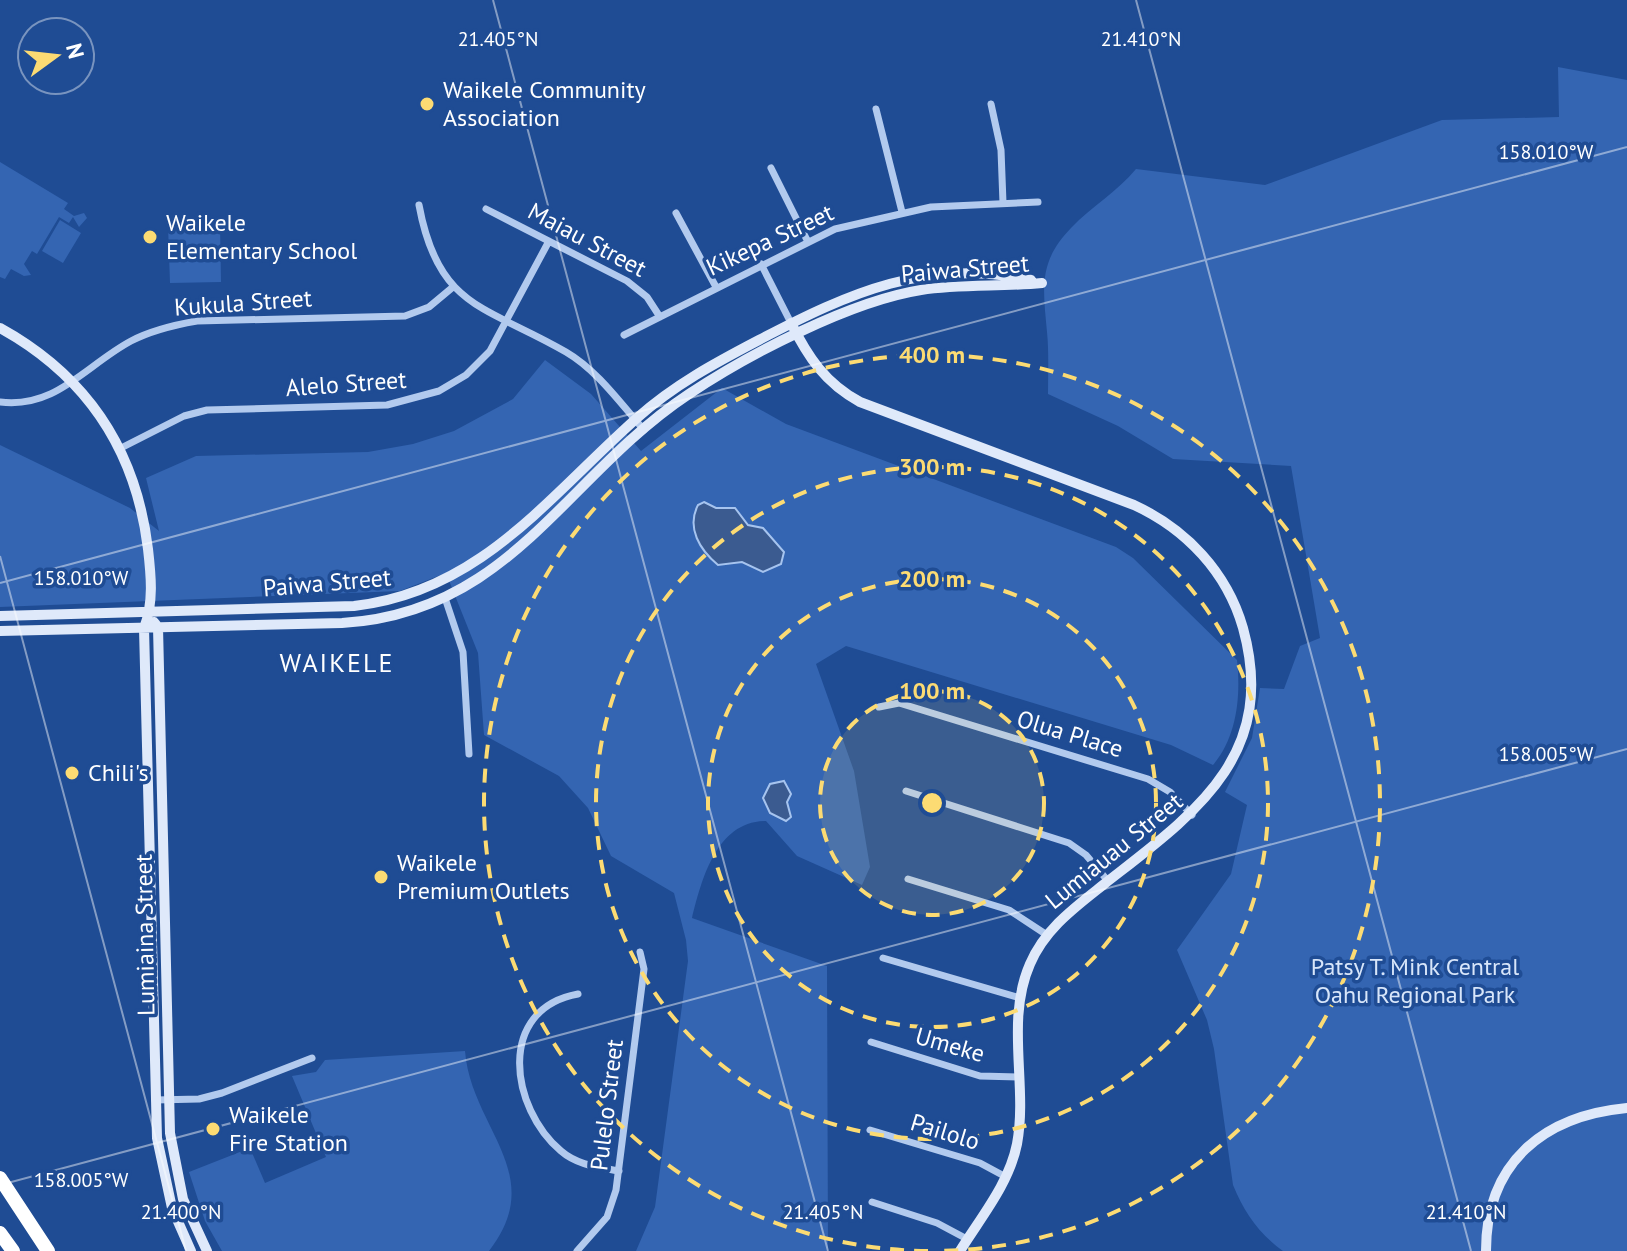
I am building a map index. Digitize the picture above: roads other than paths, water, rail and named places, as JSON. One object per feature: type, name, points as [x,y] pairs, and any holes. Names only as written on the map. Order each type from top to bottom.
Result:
[{"type":"highway","points":[[0,1163],[48,1251]]},
{"type":"highway","points":[[0,1178],[40,1237]]},
{"type":"highway","points":[[0,1233],[13,1251]]},
{"type":"street","points":[[991,104],[1001,150],[1003,203]]},
{"type":"street","points":[[876,109],[902,212]]},
{"type":"street","points":[[771,168],[807,240]]},
{"type":"street","name":"Kikepa Street","points":[[624,335],[807,240],[902,212],[1038,202]]},
{"type":"street","points":[[419,205],[428,245],[453,287],[472,304],[580,362],[644,430]]},
{"type":"street","name":"Maiau Street","points":[[486,209],[627,281],[647,297],[660,317]]},
{"type":"street","points":[[676,213],[716,287]]},
{"type":"street","name":"Alelo Street","points":[[121,448],[184,416],[207,410],[387,405],[424,398],[454,384],[477,365],[507,322],[549,241]]},
{"type":"street","name":"Lumiauau Street","points":[[761,264],[797,335],[827,380],[860,402],[1134,505],[1169,524],[1199,551],[1223,582],[1239,616],[1247,652],[1249,693],[1234,754],[1216,787],[1192,815],[1108,881],[1047,935],[1031,961],[1020,998],[1017,1143],[1006,1177],[960,1251]]},
{"type":"street","name":"Paiwa Street","points":[[0,616],[354,606],[425,590],[454,577],[503,543],[635,420],[692,376],[791,323],[846,296],[915,277],[992,272],[1042,283],[948,287],[901,294],[839,314],[797,335],[697,388],[644,430],[523,546],[483,577],[445,598],[399,615],[359,622],[0,631]]},
{"type":"street","name":"Kukula Street","points":[[0,402],[35,402],[74,381],[132,340],[171,326],[197,321],[405,316],[429,307],[453,287]]},
{"type":"street","name":"Lumiaina Street","points":[[0,328],[52,362],[74,381],[104,419],[121,448],[137,490],[147,539],[149,613],[144,628],[157,1138],[166,1188],[191,1251]]},
{"type":"street","points":[[445,598],[454,577]]},
{"type":"street","points":[[425,590],[445,598],[458,627],[463,652],[469,754]]},
{"type":"street","points":[[149,613],[158,627]]},
{"type":"street","name":"Lumiaina Street","points":[[158,627],[168,1100],[173,1152],[183,1199],[207,1251]]},
{"type":"street","name":"Olua Place","points":[[879,707],[899,703],[1148,779],[1170,792],[1192,815]]},
{"type":"street","points":[[906,791],[1059,838],[1086,855],[1108,881]]},
{"type":"street","points":[[908,879],[1009,910],[1047,935]]},
{"type":"street","name":"Pulelo Street","points":[[577,1251],[607,1217],[619,1171],[644,969],[640,952]]},
{"type":"street","points":[[883,958],[1020,998]]},
{"type":"street","points":[[578,994],[564,997],[529,1027],[520,1047],[518,1077],[544,1133],[560,1150],[579,1162],[619,1171]]},
{"type":"street","name":"Umeke","points":[[871,1042],[980,1076],[1019,1077]]},
{"type":"street","points":[[155,1100],[222,1093],[312,1058]]},
{"type":"street","points":[[1486,1251],[1488,1220],[1498,1185],[1520,1153],[1565,1122],[1627,1108]]},
{"type":"street","name":"Pailolo","points":[[870,1130],[980,1163],[1006,1177]]},
{"type":"street","points":[[872,1202],[937,1223],[967,1239]]},
{"type":"place","name":"Waikele Community Association","points":[[427,104]]},
{"type":"place","name":"Waikele Elementary School","points":[[150,237]]},
{"type":"place","name":"Chili's","points":[[72,773]]},
{"type":"place","name":"Waikele Premium Outlets","points":[[381,877]]},
{"type":"place","name":"Waikele Fire Station","points":[[213,1129]]},
{"type":"district","name":"WAIKELE","points":[[337,663]]},
{"type":"park label","name":"Patsy T. Mink Central Oahu Regional Park","points":[[1415,981]]}]
